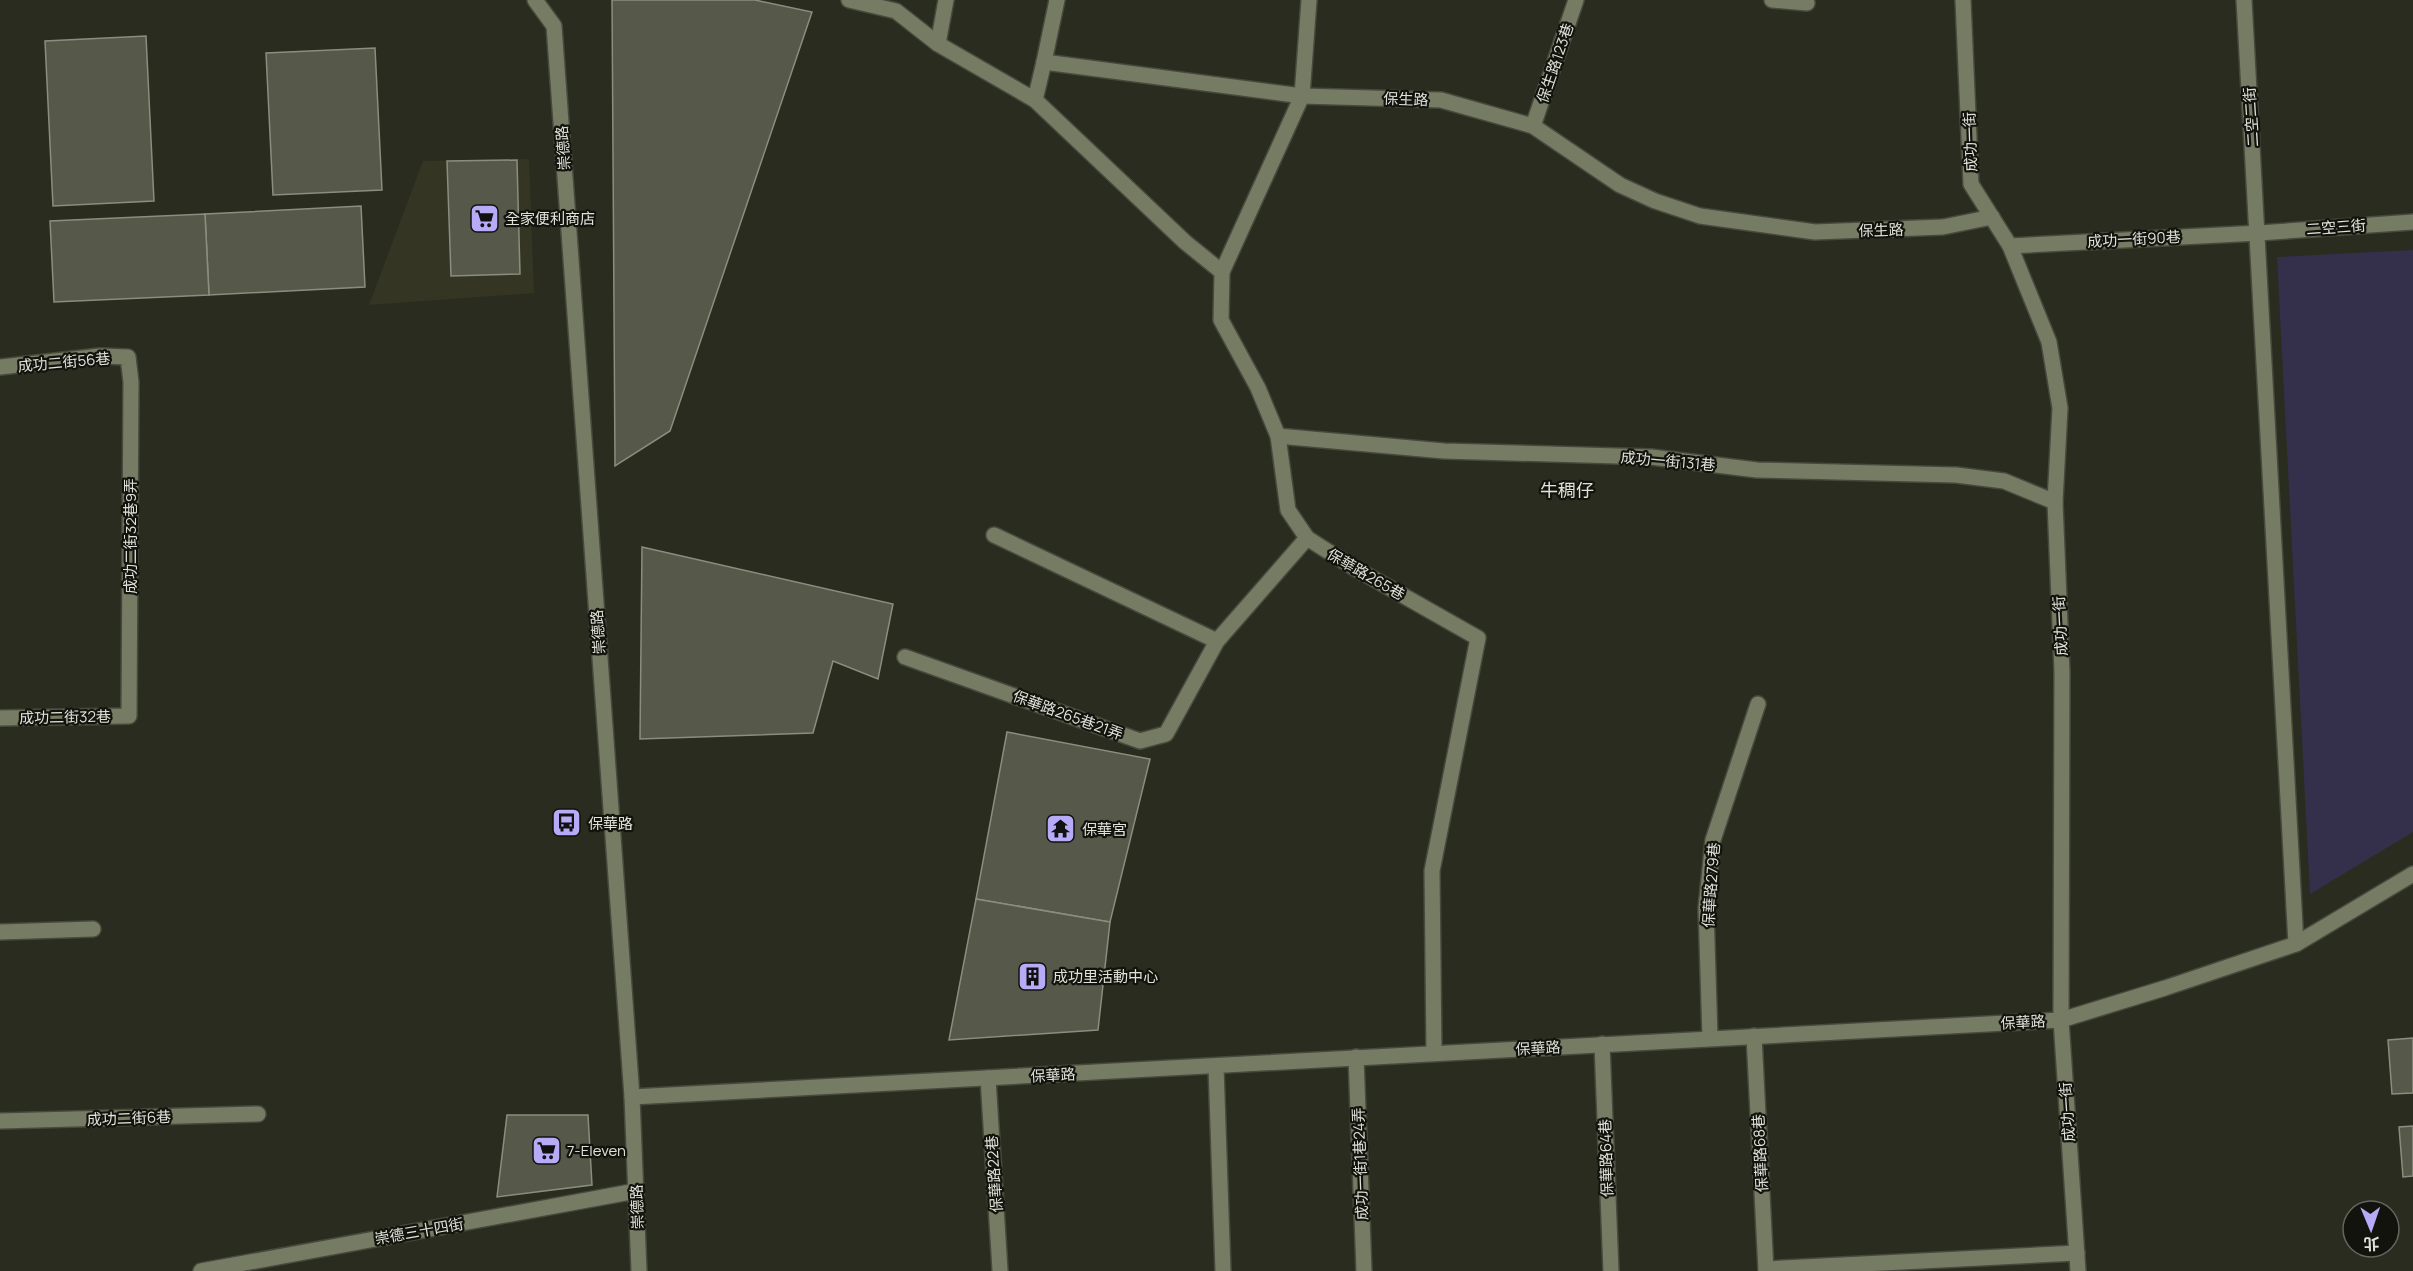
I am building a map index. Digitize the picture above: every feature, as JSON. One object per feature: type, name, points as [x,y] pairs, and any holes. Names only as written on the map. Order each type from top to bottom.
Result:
[{"type":"street","name":"崇德路","points":[[535,0],[554,26],[632,1097],[639,1271]]},
{"type":"street","points":[[849,0],[896,11],[938,44],[1035,100],[1185,242],[1222,272]]},
{"type":"street","points":[[938,44],[946,0]]},
{"type":"street","points":[[1035,100],[1057,0]]},
{"type":"street","points":[[1302,96],[1309,0]]},
{"type":"street","name":"保生路123巷","points":[[1533,126],[1576,0]]},
{"type":"street","points":[[1772,0],[1807,3]]},
{"type":"street","name":"成功一街","points":[[1964,0],[1971,184],[2010,246],[2049,342],[2060,408],[2055,502],[2062,672],[2061,1020],[2078,1271]]},
{"type":"street","name":"二空二街","points":[[2244,0],[2259,233],[2272,534],[2296,944]]},
{"type":"street","name":"保生路","points":[[1044,62],[1302,96],[1441,100],[1533,126],[1620,184],[1655,201],[1700,216],[1815,232],[1943,227],[1992,217]]},
{"type":"street","name":"保華路265巷","points":[[1302,96],[1222,272],[1221,320],[1258,388],[1278,436],[1288,510],[1307,538],[1351,566],[1478,638],[1432,871],[1434,1053]]},
{"type":"street","name":"二空三街","points":[[2259,233],[2413,222]]},
{"type":"street","name":"成功一街90巷","points":[[2010,246],[2259,233]]},
{"type":"street","name":"成功二街56巷","points":[[0,367],[100,356],[128,357]]},
{"type":"street","name":"成功二街32巷9弄","points":[[128,357],[131,382],[129,716]]},
{"type":"street","name":"成功一街131巷","points":[[1278,436],[1444,451],[1651,457],[1757,470],[1956,475],[2004,481],[2055,502]]},
{"type":"street","points":[[994,536],[1217,641]]},
{"type":"street","name":"保華路265巷21弄","points":[[905,657],[1140,741],[1166,734],[1217,641],[1307,538]]},
{"type":"street","name":"保華路279巷","points":[[1710,1038],[1706,908],[1713,840],[1758,704]]},
{"type":"street","name":"成功二街32巷","points":[[0,718],[129,716]]},
{"type":"street","name":"保華路","points":[[632,1097],[2061,1020],[2296,944],[2413,874]]},
{"type":"street","points":[[0,932],[93,929]]},
{"type":"street","name":"保華路68巷","points":[[1754,1036],[1766,1270]]},
{"type":"street","name":"保華路64巷","points":[[1602,1044],[1611,1271]]},
{"type":"street","name":"成功一街1巷24弄","points":[[1356,1057],[1364,1271]]},
{"type":"street","points":[[1216,1067],[1224,1271]]},
{"type":"street","name":"保華路22巷","points":[[988,1078],[1000,1270]]},
{"type":"street","name":"成功二街6巷","points":[[0,1122],[258,1114]]},
{"type":"street","name":"崇德三十四街","points":[[201,1271],[636,1191]]},
{"type":"street","points":[[1766,1270],[2077,1253]]},
{"type":"shaded area","points":[[529,159],[534,293],[369,305],[423,161]]},
{"type":"shaded area","points":[[2413,250],[2413,832],[2310,894],[2277,257]]},
{"type":"building","points":[[612,0],[755,0],[812,12],[670,431],[615,466]]},
{"type":"building","points":[[146,36],[154,201],[53,206],[45,41]]},
{"type":"building","points":[[375,48],[382,190],[273,195],[266,53]]},
{"type":"building","name":"全家便利商店","points":[[517,160],[520,274],[451,276],[447,161]]},
{"type":"building","points":[[361,206],[365,287],[209,295],[205,214]]},
{"type":"building","points":[[205,214],[209,295],[54,302],[50,221]]},
{"type":"building","points":[[642,547],[893,604],[878,679],[833,661],[813,733],[640,739]]},
{"type":"building","name":"保華宮","points":[[1007,732],[1150,759],[1110,922],[976,899]]},
{"type":"building","name":"成功里活動中心","points":[[976,899],[1110,922],[1098,1030],[949,1040]]},
{"type":"building","points":[[2413,1038],[2413,1093],[2392,1094],[2388,1040]]},
{"type":"building","name":"7-Eleven","points":[[507,1115],[588,1115],[592,1185],[497,1197]]},
{"type":"building","points":[[2413,1126],[2413,1176],[2403,1177],[2399,1127]]},
{"type":"place","name":"全家便利商店","points":[[484,218]]},
{"type":"place","name":"保華路","points":[[567,823]]},
{"type":"place","name":"保華宮","points":[[1061,829]]},
{"type":"place","name":"成功里活動中心","points":[[1032,976]]},
{"type":"place","name":"7-Eleven","points":[[546,1150]]},
{"type":"district","name":"牛稠仔","points":[[1567,490]]}]
